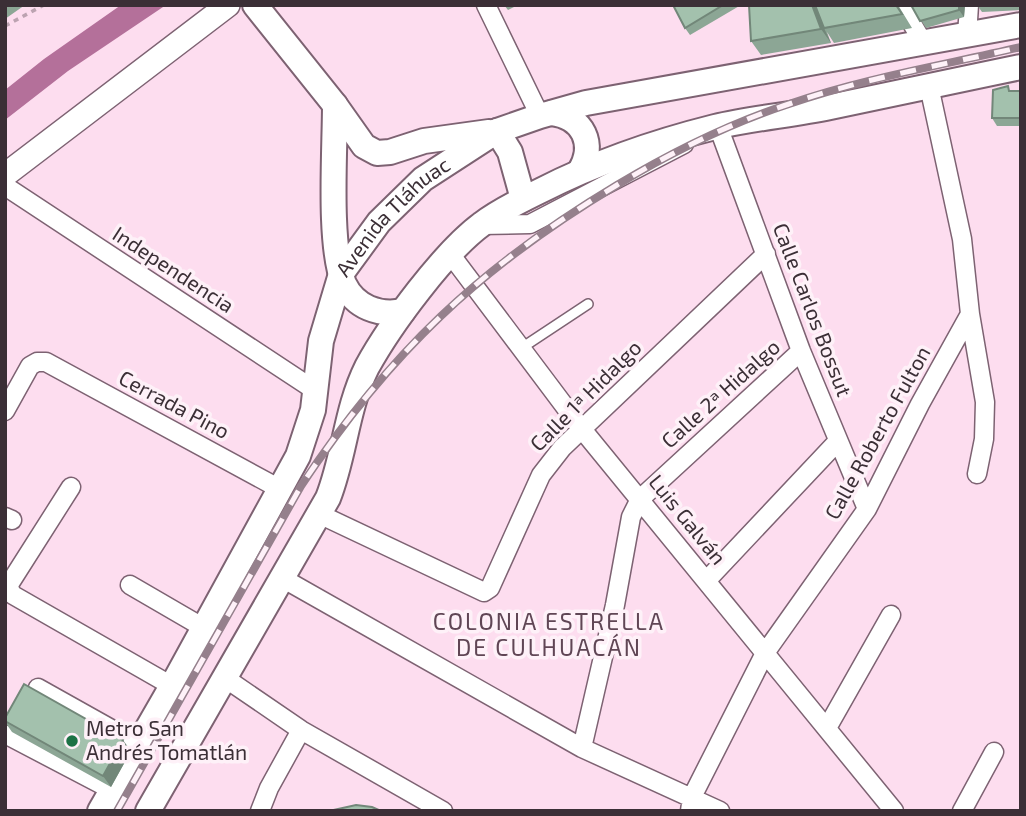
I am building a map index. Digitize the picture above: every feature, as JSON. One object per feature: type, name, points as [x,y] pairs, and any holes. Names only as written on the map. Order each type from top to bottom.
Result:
[{"type":"main road","points":[[255,5],[365,146],[377,153],[390,152],[424,141],[497,131],[510,152],[523,199]]},
{"type":"main road","name":"Avenida Tláhuac","points":[[106,800],[204,628],[305,438],[313,410],[321,341],[341,274],[379,222],[423,179],[497,131],[586,103],[1021,25]]},
{"type":"main road","points":[[148,811],[319,514],[334,482],[359,384],[377,351],[403,312],[480,225],[523,199],[580,171],[662,141],[718,126],[828,108],[1021,67]]},
{"type":"main road","points":[[335,105],[336,243],[341,274],[351,295],[368,309],[385,313],[403,312]]},
{"type":"main road","points":[[546,114],[571,118],[584,133],[588,153],[580,171]]},
{"type":"street","points":[[5,175],[228,5]]},
{"type":"street","points":[[486,5],[546,114]]},
{"type":"street","points":[[901,5],[924,44]]},
{"type":"street","points":[[967,36],[969,5]]},
{"type":"street","points":[[929,86],[962,239],[970,314],[985,402],[984,439],[977,474]]},
{"type":"street","points":[[480,225],[530,224],[718,126]]},
{"type":"street","name":"Calle Carlos Bossut","points":[[718,126],[801,351],[867,509]]},
{"type":"street","name":"Independencia","points":[[5,186],[316,391]]},
{"type":"street","name":"Calle 1ª Hidalgo","points":[[319,514],[484,592],[489,588],[541,475],[581,428],[766,254]]},
{"type":"street","name":"Luis Galván","points":[[451,255],[581,428],[894,811]]},
{"type":"street","name":"Calle Roberto Fulton","points":[[691,804],[765,653],[867,509],[970,314]]},
{"type":"street","name":"Calle 2ª Hidalgo","points":[[640,499],[801,351]]},
{"type":"street","name":"Cerrada Pino","points":[[5,411],[30,366],[37,362],[46,362],[280,489]]},
{"type":"street","points":[[707,580],[838,441]]},
{"type":"street","points":[[71,487],[10,583],[9,589],[13,594],[172,686]]},
{"type":"street","points":[[582,748],[615,605],[631,517],[640,499]]},
{"type":"street","points":[[282,578],[582,748],[691,804],[720,811]]},
{"type":"street","points":[[130,585],[204,628]]},
{"type":"street","points":[[827,728],[891,615]]},
{"type":"street","points":[[225,678],[301,730],[443,811]]},
{"type":"street","points":[[38,688],[138,744]]},
{"type":"street","points":[[260,811],[269,788],[301,730]]},
{"type":"street","points":[[7,735],[106,800]]},
{"type":"street","points":[[962,811],[994,752]]},
{"type":"lane","points":[[520,349],[588,304]]},
{"type":"path","points":[[5,26],[44,5]]},
{"type":"shaded area","points":[[121,5],[166,5],[68,71],[5,120],[5,90]]},
{"type":"building","points":[[673,5],[723,5],[685,28]]},
{"type":"building","points":[[749,5],[812,5],[821,29],[751,41]]},
{"type":"building","points":[[815,5],[896,5],[902,14],[824,28]]},
{"type":"building","points":[[911,5],[959,5],[959,10],[920,21]]},
{"type":"building","points":[[1008,86],[1009,91],[1021,91],[1021,118],[992,118],[993,90]]},
{"type":"building","name":"Metro San Andrés Tomatlán","points":[[24,684],[123,740],[103,776],[5,721]]},
{"type":"building","points":[[356,805],[381,811],[329,811]]},
{"type":"railway","points":[[117,811],[301,486],[368,394],[441,316],[480,281],[522,248],[617,185],[658,161],[722,130],[817,95],[904,72],[1021,47]]},
{"type":"place","name":"Metro San Andrés Tomatlán","points":[[72,741]]},
{"type":"district","name":"COLONIA ESTRELLA DE CULHUACÁN","points":[[549,635]]}]
